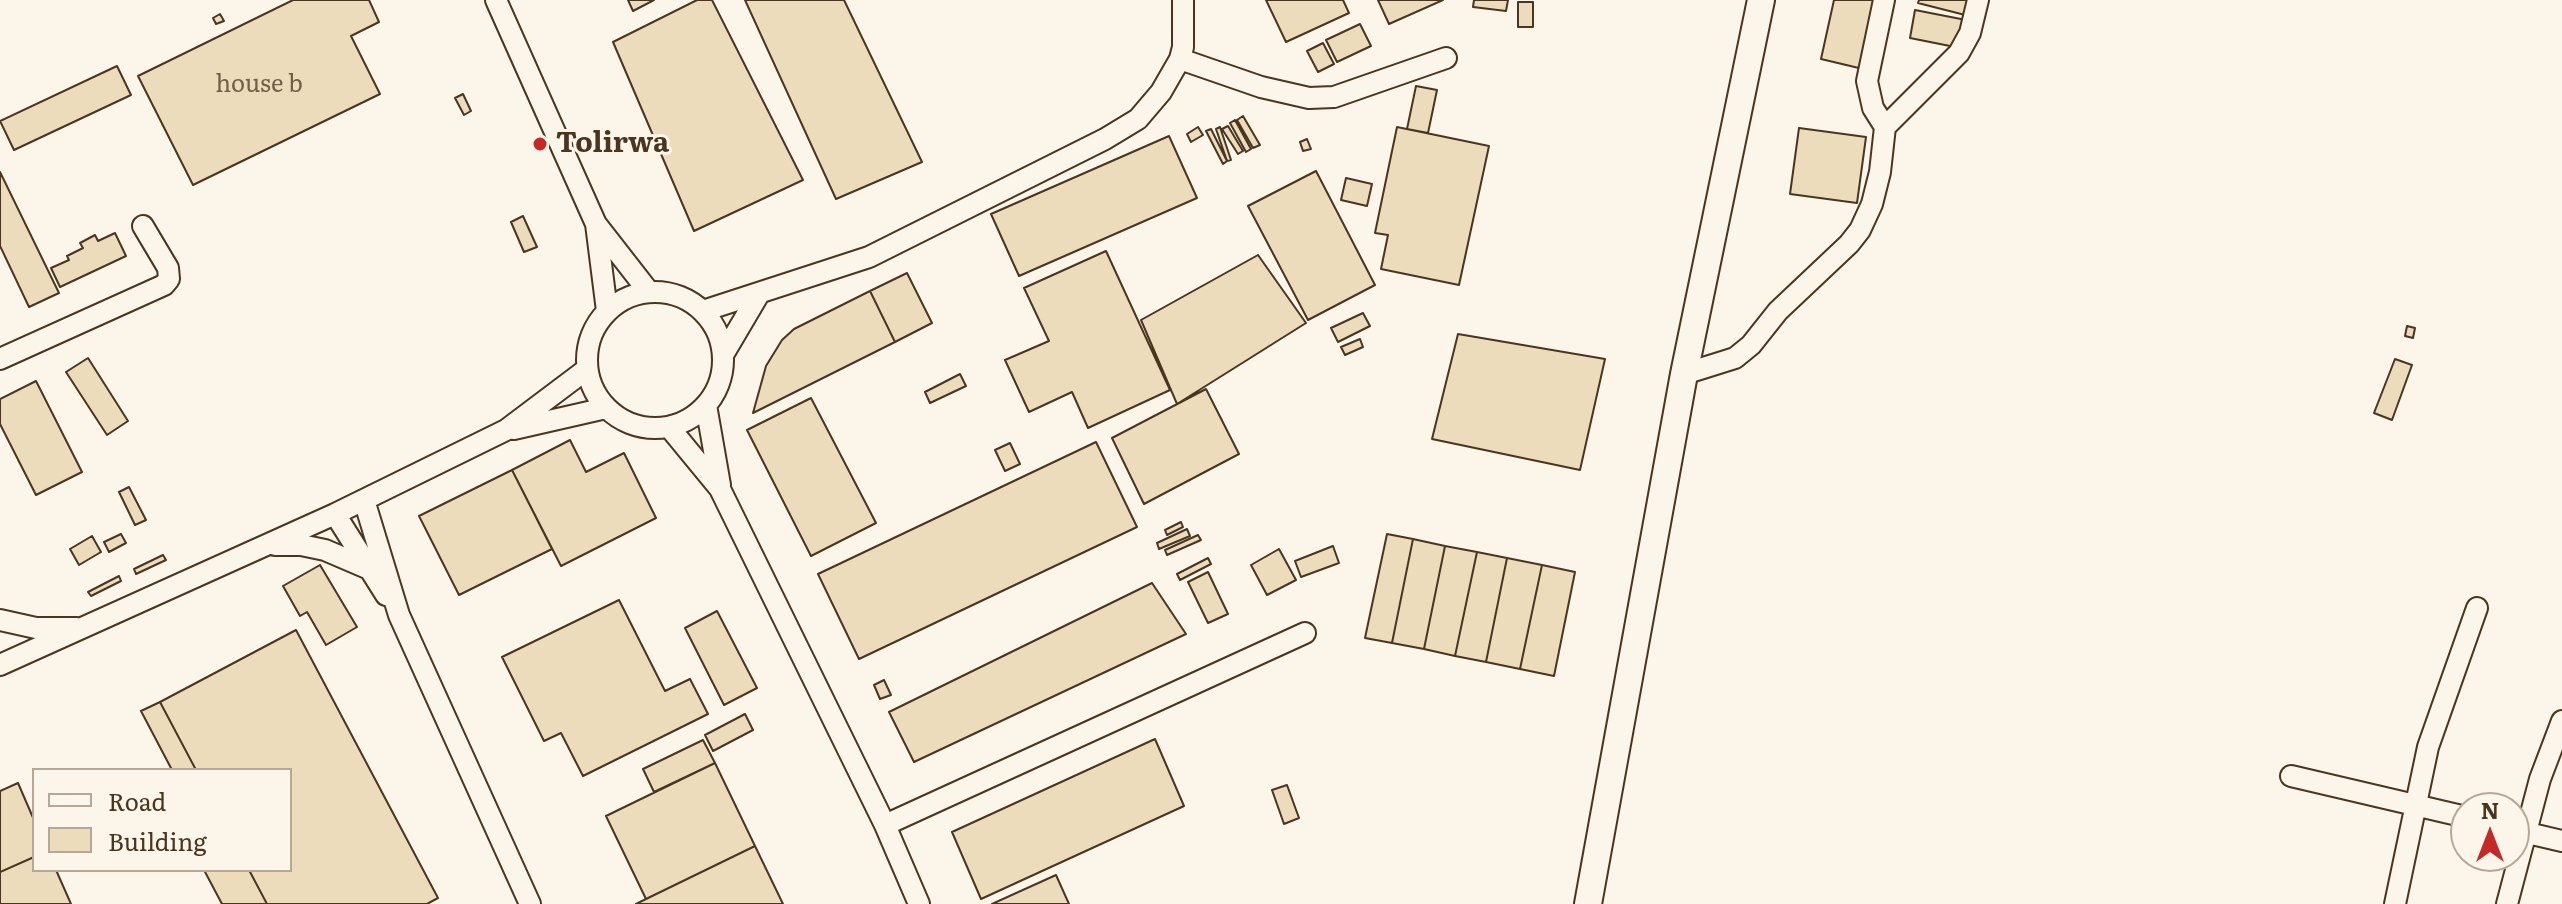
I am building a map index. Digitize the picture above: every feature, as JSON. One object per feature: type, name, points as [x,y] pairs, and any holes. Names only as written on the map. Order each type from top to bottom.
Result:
[{"type":"main road","points":[[1588,904],[1684,374],[1761,0]]},
{"type":"street","points":[[496,0],[596,224],[649,292]]},
{"type":"street","points":[[703,311],[869,257],[1105,139],[1138,119],[1161,92],[1180,59],[1183,0]]},
{"type":"street","points":[[1684,374],[1735,358],[1751,345],[1778,311],[1860,230],[1872,204],[1880,172],[1885,127],[1873,108],[1867,81],[1884,0]]},
{"type":"street","points":[[1885,127],[1959,53],[1970,33],[1978,0]]},
{"type":"street","points":[[1180,59],[1261,87],[1309,98],[1334,97],[1446,58]]},
{"type":"street","points":[[596,224],[607,311]]},
{"type":"street","points":[[0,359],[164,285],[169,279],[168,268],[143,226]]},
{"type":"street","points":[[723,355],[717,331],[703,311],[669,293],[649,292],[626,298],[607,311],[594,328],[587,348],[587,369],[590,384],[606,408],[624,421],[646,428],[669,427],[690,419],[706,405],[719,382],[723,355],[759,294]]},
{"type":"street","points":[[1,661],[85,628],[335,514],[506,430],[587,369]]},
{"type":"street","points":[[706,405],[720,489]]},
{"type":"street","points":[[506,430],[606,408]]},
{"type":"street","points":[[669,427],[720,489],[885,825],[919,904]]},
{"type":"street","points":[[364,500],[399,615],[530,904]]},
{"type":"street","points":[[335,514],[399,615]]},
{"type":"street","points":[[267,545],[301,545],[325,550],[369,569]]},
{"type":"street","points":[[2395,904],[2428,747],[2477,608]]},
{"type":"street","points":[[0,620],[36,628],[85,628]]},
{"type":"street","points":[[885,825],[1305,633]]},
{"type":"street","points":[[2530,805],[2562,721]]},
{"type":"street","points":[[2291,776],[2450,813]]},
{"type":"street","points":[[2530,833],[2562,841]]},
{"type":"street","points":[[2507,904],[2513,872]]},
{"type":"building","points":[[293,0],[369,0],[379,22],[351,36],[380,94],[193,185],[138,76]]},
{"type":"building","points":[[628,0],[654,0],[633,11]]},
{"type":"building","points":[[697,0],[712,0],[803,180],[694,231],[613,42]]},
{"type":"building","points":[[745,0],[844,0],[922,162],[836,199]]},
{"type":"building","points":[[1266,0],[1343,0],[1349,13],[1286,42]]},
{"type":"building","points":[[1378,0],[1443,0],[1389,24]]},
{"type":"building","points":[[1474,0],[1508,0],[1506,11],[1473,7]]},
{"type":"building","points":[[1834,0],[1879,0],[1863,69],[1821,59]]},
{"type":"building","points":[[1919,0],[1973,0],[1969,16],[1918,3]]},
{"type":"building","points":[[1518,2],[1533,2],[1533,27],[1518,27]]},
{"type":"building","points":[[1915,10],[1966,20],[1960,48],[1910,38]]},
{"type":"building","points":[[220,14],[224,21],[216,24],[213,18]]},
{"type":"building","points":[[1360,24],[1371,46],[1337,62],[1326,40]]},
{"type":"building","points":[[1323,43],[1334,64],[1318,72],[1307,51]]},
{"type":"building","points":[[117,66],[131,95],[14,150],[0,121]]},
{"type":"building","points":[[1416,86],[1437,90],[1428,133],[1407,129]]},
{"type":"building","points":[[463,94],[471,111],[464,115],[455,98]]},
{"type":"building","points":[[1243,116],[1260,145],[1253,148],[1237,120]]},
{"type":"building","points":[[1235,120],[1251,149],[1246,152],[1230,123]]},
{"type":"building","points":[[1228,126],[1243,151],[1238,154],[1222,129]]},
{"type":"building","points":[[1198,127],[1203,135],[1191,142],[1187,134]]},
{"type":"building","points":[[1220,127],[1231,160],[1227,161],[1216,129]]},
{"type":"building","points":[[1397,127],[1489,146],[1459,285],[1381,269],[1388,235],[1375,233]]},
{"type":"building","points":[[1799,128],[1866,137],[1857,203],[1790,194]]},
{"type":"building","points":[[1211,129],[1227,161],[1223,164],[1206,131]]},
{"type":"building","points":[[1169,136],[1197,198],[1019,276],[991,214]]},
{"type":"building","points":[[1307,139],[1311,149],[1303,151],[1300,142]]},
{"type":"building","points":[[1316,171],[1375,285],[1308,320],[1248,206]]},
{"type":"building","points":[[0,172],[59,293],[29,307],[0,246]]},
{"type":"building","points":[[1346,178],[1372,184],[1367,206],[1341,200]]},
{"type":"building","points":[[523,216],[537,247],[524,252],[511,222]]},
{"type":"building","points":[[115,233],[126,256],[60,287],[51,268],[69,260],[67,256],[83,248],[80,243],[95,235],[98,241]]},
{"type":"building","points":[[1106,251],[1170,390],[1088,428],[1072,392],[1029,412],[1005,360],[1049,341],[1024,288]]},
{"type":"building","points":[[1258,255],[1306,323],[1177,404],[1141,320]]},
{"type":"building","points":[[907,273],[932,323],[895,342],[870,291]]},
{"type":"building","points":[[870,291],[895,342],[753,413],[766,366],[782,340],[794,329]]},
{"type":"building","points":[[1363,313],[1370,326],[1338,342],[1331,328]]},
{"type":"building","points":[[2407,326],[2415,328],[2413,338],[2405,336]]},
{"type":"building","points":[[1458,334],[1605,359],[1580,470],[1432,439]]},
{"type":"building","points":[[1360,339],[1363,347],[1345,355],[1341,347]]},
{"type":"building","points":[[88,358],[128,421],[107,435],[66,372]]},
{"type":"building","points":[[2395,359],[2412,365],[2392,420],[2374,413]]},
{"type":"building","points":[[960,374],[966,386],[930,403],[925,392]]},
{"type":"building","points":[[36,381],[82,472],[36,495],[0,424],[0,399]]},
{"type":"building","points":[[1206,389],[1239,454],[1144,504],[1112,438]]},
{"type":"building","points":[[811,398],[876,523],[811,556],[747,430]]},
{"type":"building","points":[[570,440],[586,472],[624,453],[656,518],[561,566],[512,470]]},
{"type":"building","points":[[1096,442],[1137,527],[859,659],[818,574]]},
{"type":"building","points":[[1010,443],[1020,464],[1005,471],[995,450]]},
{"type":"building","points":[[512,470],[552,549],[459,595],[419,516]]},
{"type":"building","points":[[129,487],[146,520],[135,525],[119,492]]},
{"type":"building","points":[[1181,522],[1183,527],[1167,535],[1165,530]]},
{"type":"building","points":[[1187,529],[1190,536],[1159,549],[1157,543]]},
{"type":"building","points":[[121,534],[126,543],[109,552],[104,542]]},
{"type":"building","points":[[1387,534],[1413,539],[1392,643],[1365,638]]},
{"type":"building","points":[[1198,535],[1201,540],[1167,555],[1165,550]]},
{"type":"building","points":[[92,536],[101,552],[79,565],[70,549]]},
{"type":"building","points":[[1413,539],[1445,546],[1424,649],[1392,643]]},
{"type":"building","points":[[1333,546],[1339,563],[1301,577],[1295,561]]},
{"type":"building","points":[[1445,546],[1477,552],[1455,656],[1424,649]]},
{"type":"building","points":[[1279,549],[1296,580],[1267,595],[1251,565]]},
{"type":"building","points":[[1477,552],[1507,558],[1486,662],[1455,656]]},
{"type":"building","points":[[163,555],[166,560],[136,574],[134,569]]},
{"type":"building","points":[[1208,558],[1211,564],[1180,580],[1177,574]]},
{"type":"building","points":[[1507,558],[1542,565],[1520,669],[1486,662]]},
{"type":"building","points":[[320,565],[357,627],[326,645],[307,612],[300,616],[283,586]]},
{"type":"building","points":[[1542,565],[1575,572],[1554,676],[1520,669]]},
{"type":"building","points":[[1208,572],[1228,614],[1208,623],[1188,582]]},
{"type":"building","points":[[119,576],[121,581],[91,596],[88,592]]},
{"type":"building","points":[[1152,583],[1186,634],[914,762],[889,712]]},
{"type":"building","points":[[619,600],[665,691],[690,679],[708,714],[583,776],[561,733],[544,741],[502,657]]},
{"type":"building","points":[[717,611],[757,688],[724,705],[685,628]]},
{"type":"building","points":[[296,630],[438,898],[427,904],[267,904],[250,872],[292,872],[292,768],[195,768],[160,702]]},
{"type":"building","points":[[884,680],[891,695],[880,699],[874,685]]},
{"type":"building","points":[[160,702],[195,768],[171,768],[141,711]]},
{"type":"building","points":[[745,714],[753,730],[713,751],[705,735]]},
{"type":"building","points":[[1155,739],[1184,806],[981,899],[952,832]]},
{"type":"building","points":[[703,740],[715,763],[654,792],[643,769]]},
{"type":"building","points":[[715,763],[755,846],[646,899],[606,816]]},
{"type":"building","points":[[18,783],[32,815],[32,858],[0,872],[0,791]]},
{"type":"building","points":[[1287,785],[1299,818],[1284,824],[1272,790]]},
{"type":"building","points":[[755,846],[783,904],[636,904],[646,899]]},
{"type":"building","points":[[32,858],[32,872],[57,872],[71,904],[0,904],[0,872]]},
{"type":"building","points":[[205,872],[250,872],[267,904],[222,904]]},
{"type":"building","points":[[1056,875],[1069,904],[992,904]]},
{"type":"place","name":"Tolirwa","points":[[540,144]]}]
